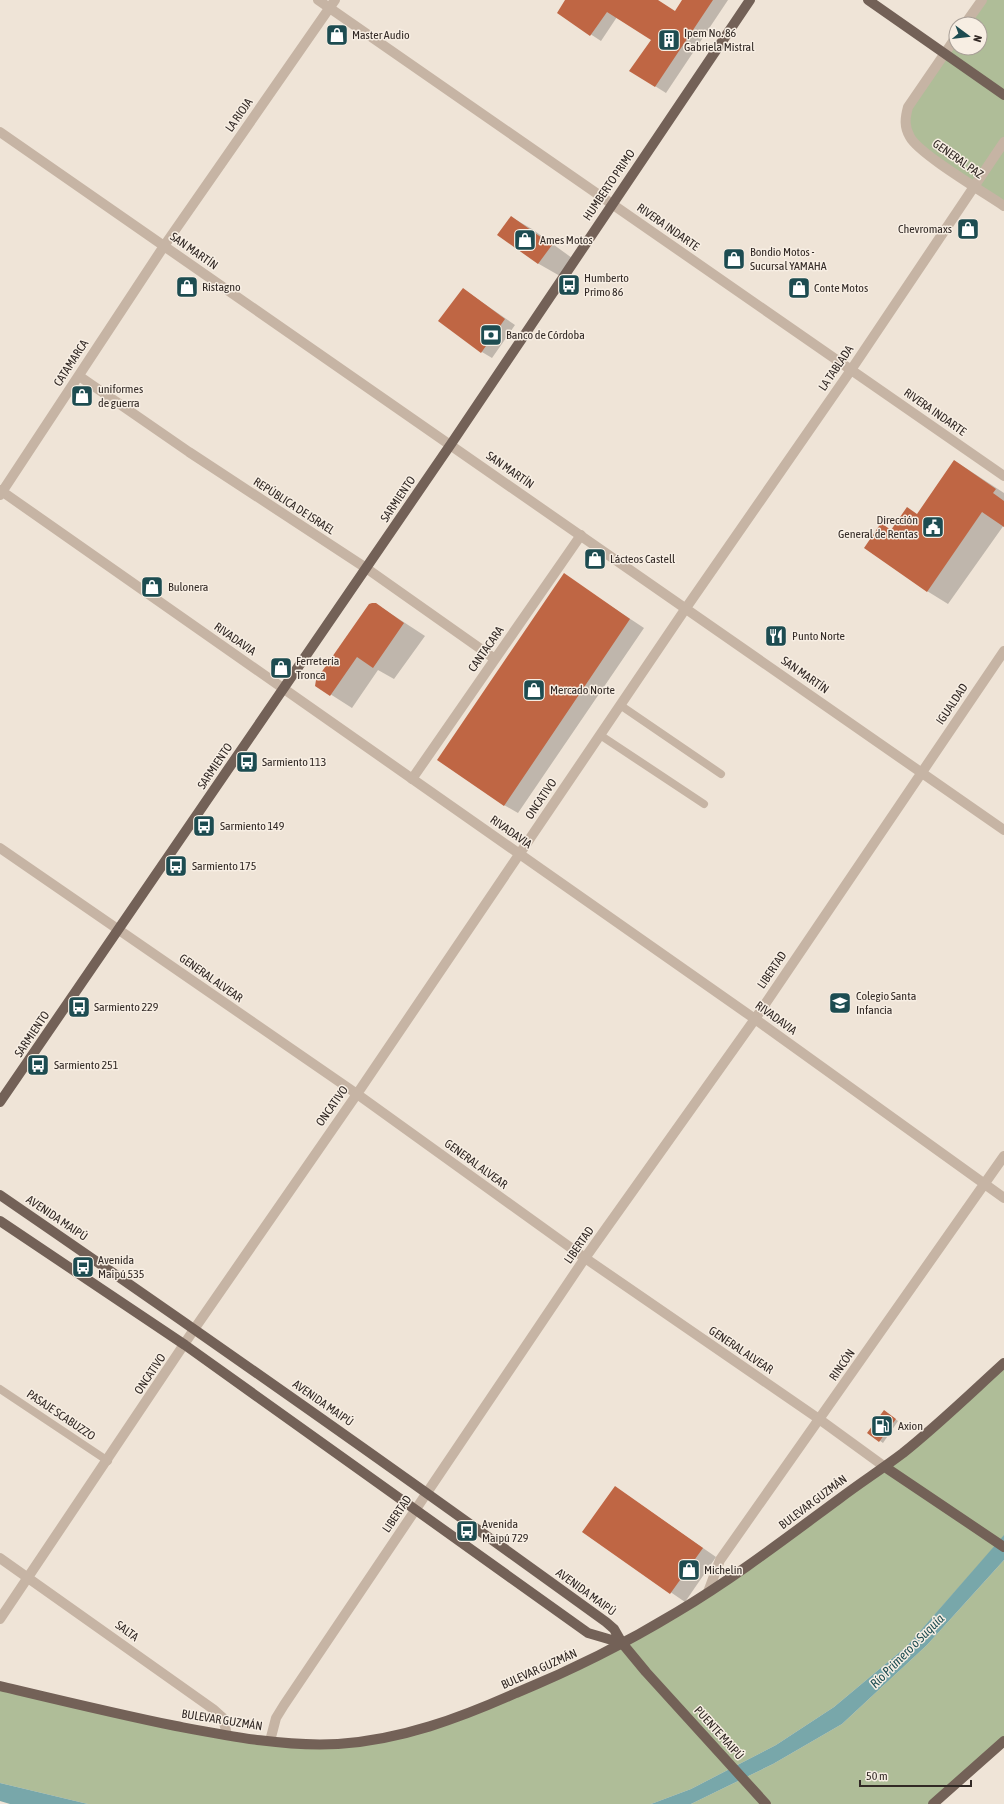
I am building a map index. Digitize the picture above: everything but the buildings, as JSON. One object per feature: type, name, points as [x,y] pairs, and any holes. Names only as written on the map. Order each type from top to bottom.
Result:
[{"type":"main road","name":"HUMBERTO PRIMO","points":[[451,444],[750,0]]},
{"type":"main road","points":[[868,0],[1004,95]]},
{"type":"main road","name":"SARMIENTO","points":[[0,1102],[451,444]]},
{"type":"main road","name":"AVENIDA MAIPÚ","points":[[0,1195],[195,1328],[606,1622],[614,1629],[622,1643],[653,1679]]},
{"type":"main road","points":[[0,1221],[185,1345],[588,1633],[622,1643]]},
{"type":"main road","name":"BULEVAR GUZMÁN","points":[[0,1686],[108,1712],[227,1735],[270,1740],[336,1744],[387,1737],[418,1730],[469,1713],[580,1665],[677,1612],[769,1551],[885,1467],[1004,1363]]},
{"type":"main road","name":"GENERAL ALVEAR","points":[[885,1467],[1004,1547]]},
{"type":"main road","name":"PUENTE MAIPÚ","points":[[653,1679],[766,1804]]},
{"type":"main road","points":[[932,1804],[1004,1741]]},
{"type":"street","name":"RIVERA INDARTE","points":[[318,0],[332,4],[612,204],[1004,476]]},
{"type":"street","points":[[971,16],[982,0]]},
{"type":"street","name":"LA RIOJA","points":[[164,246],[332,4]]},
{"type":"street","points":[[945,53],[948,49]]},
{"type":"street","name":"GENERAL PAZ","points":[[945,53],[908,107],[905,118],[906,127],[915,144],[1004,206]]},
{"type":"street","name":"SAN MARTÍN","points":[[0,132],[451,444],[1004,830]]},
{"type":"street","name":"LA TABLADA","points":[[686,608],[851,370],[1004,142]]},
{"type":"street","name":"CATAMARCA","points":[[1,492],[164,246]]},
{"type":"street","name":"REPÚBLICA DE ISRAEL","points":[[79,376],[189,452],[366,568],[495,659]]},
{"type":"street","name":"RIVADAVIA","points":[[1,492],[755,1019],[1004,1198]]},
{"type":"street","name":"CANTACARA","points":[[412,779],[581,535]]},
{"type":"street","name":"ONCATIVO","points":[[0,1619],[108,1461],[195,1328],[686,608]]},
{"type":"street","name":"IGUALDAD","points":[[922,772],[1004,651]]},
{"type":"street","name":"LIBERTAD","points":[[270,1740],[276,1718],[284,1705],[416,1509],[586,1258],[755,1019],[922,772]]},
{"type":"street","name":"GENERAL ALVEAR","points":[[0,848],[356,1094],[586,1258],[819,1419],[885,1467]]},
{"type":"street","name":"RINCÓN","points":[[708,1592],[720,1560],[1004,1156]]},
{"type":"street","name":"SALTA","points":[[0,1558],[29,1577],[213,1709],[222,1718],[227,1735]]},
{"type":"lane","points":[[620,705],[721,774]]},
{"type":"lane","points":[[600,735],[704,804]]},
{"type":"lane","name":"PASAJE SCABUZZO","points":[[0,1389],[108,1461]]},
{"type":"green space","points":[[982,0],[1004,0],[1004,206],[909,136],[908,107],[948,49],[948,56],[988,56],[988,16],[971,16]]},
{"type":"green space","points":[[1004,1363],[1004,1536],[907,1646],[834,1707],[776,1745],[691,1789],[651,1804],[88,1804],[0,1783],[0,1686],[195,1730],[336,1744],[443,1722],[650,1628],[860,1484]]},
{"type":"green space","points":[[1004,1560],[1004,1741],[933,1804],[691,1804],[773,1764],[842,1724],[927,1645]]},
{"type":"water","name":"Río Primero o Suquía","points":[[1004,1535],[1004,1560],[927,1645],[842,1724],[773,1764],[691,1804],[651,1804],[691,1789],[776,1745],[834,1707],[907,1646]]},
{"type":"water","points":[[0,1783],[88,1804],[10,1804],[0,1801]]},
{"type":"place","name":"Master Audio","points":[[337,35]]},
{"type":"place","name":"Ipem No. 86 Gabriela Mistral","points":[[669,40]]},
{"type":"place","name":"Chevromaxs","points":[[968,229]]},
{"type":"place","name":"Ames Motos","points":[[525,240]]},
{"type":"place","name":"Bondio Motos - Sucursal YAMAHA","points":[[734,259]]},
{"type":"place","name":"Humberto Primo 86","points":[[569,285]]},
{"type":"place","name":"Ristagno","points":[[187,287]]},
{"type":"place","name":"Conte Motos","points":[[799,288]]},
{"type":"place","name":"Banco de Córdoba","points":[[491,335]]},
{"type":"place","name":"uniformes de guerra","points":[[82,396]]},
{"type":"place","name":"Dirección General de Rentas","points":[[933,527]]},
{"type":"place","name":"Lácteos Castell","points":[[595,559]]},
{"type":"place","name":"Bulonera","points":[[152,587]]},
{"type":"place","name":"Punto Norte","points":[[776,636]]},
{"type":"place","name":"Ferretería Tronca","points":[[281,668]]},
{"type":"place","name":"Mercado Norte","points":[[534,690]]},
{"type":"place","name":"Sarmiento 113","points":[[247,762]]},
{"type":"place","name":"Sarmiento 149","points":[[204,826]]},
{"type":"place","name":"Sarmiento 175","points":[[176,866]]},
{"type":"place","name":"Colegio Santa Infancia","points":[[840,1003]]},
{"type":"place","name":"Sarmiento 229","points":[[79,1007]]},
{"type":"place","name":"Sarmiento 251","points":[[38,1065]]},
{"type":"place","name":"Avenida Maipú 535","points":[[83,1267]]},
{"type":"place","name":"Axion","points":[[882,1426]]},
{"type":"place","name":"Avenida Maipú 729","points":[[467,1531]]},
{"type":"place","name":"Michelin","points":[[689,1570]]}]
